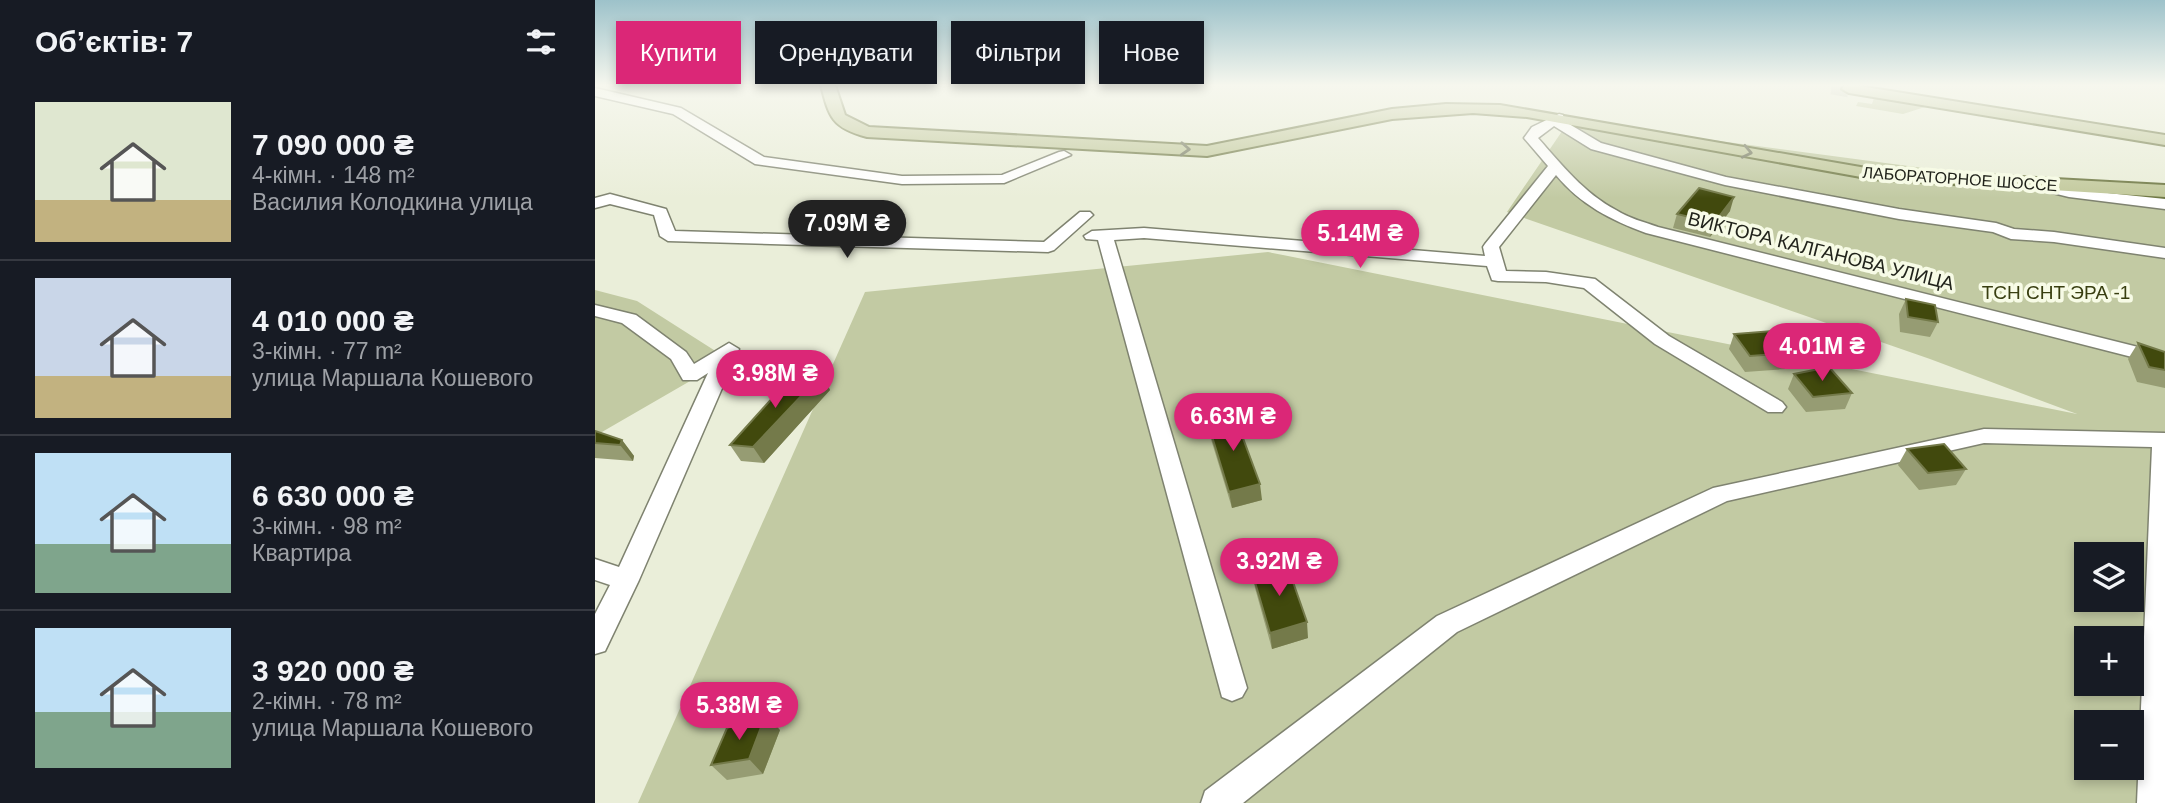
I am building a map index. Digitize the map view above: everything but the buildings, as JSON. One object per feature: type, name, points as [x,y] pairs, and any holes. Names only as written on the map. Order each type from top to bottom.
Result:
[{"type":"main road","name":"ЛАБОРАТОРНОЕ ШОССЕ","points":[[843,122],[867,132],[1207,150],[1239,148],[1313,128],[1346,122]]},
{"type":"main road","name":"ЛАБОРАТОРНОЕ ШОССЕ","points":[[1567,122],[1872,174],[2165,191]]},
{"type":"main road","points":[[2065,122],[2165,140]]},
{"type":"main road","points":[[2096,122],[2165,133]]},
{"type":"street","points":[[696,122],[760,161],[902,180],[1004,179],[1064,155]]},
{"type":"street","points":[[1557,122],[1547,140],[1552,163],[1491,247],[1498,276],[1546,277],[1589,283],[1662,340],[1775,407]]},
{"type":"street","points":[[1560,122],[1596,146],[1785,194],[1996,228],[2011,234],[2054,237],[2165,253]]},
{"type":"street","name":"ВИКТОРА КАЛГАНОВА УЛИЦА","points":[[1552,163],[1591,201],[1612,215],[1652,230],[2126,349],[2165,363]]},
{"type":"street","points":[[2037,185],[2069,193],[2165,204]]},
{"type":"street","points":[[595,203],[610,199],[661,212],[668,236],[1048,247],[1085,215]]},
{"type":"street","points":[[1232,688],[1099,236],[1144,233],[1495,262]]},
{"type":"street","points":[[595,310],[629,319],[679,356],[689,376],[729,349],[595,642]]},
{"type":"street","points":[[1217,803],[1447,624],[1721,494],[1984,436],[2163,440],[2153,803]]},
{"type":"street","points":[[595,569],[626,579]]},
{"type":"green space","name":"ТСН СНТ ЭРА -1","points":[[1568,122],[2165,200],[2165,803],[638,803],[865,292],[1268,252],[2077,414],[1930,359],[1507,212]]},
{"type":"green space","points":[[595,290],[637,301],[717,352],[704,373],[595,436]]}]
